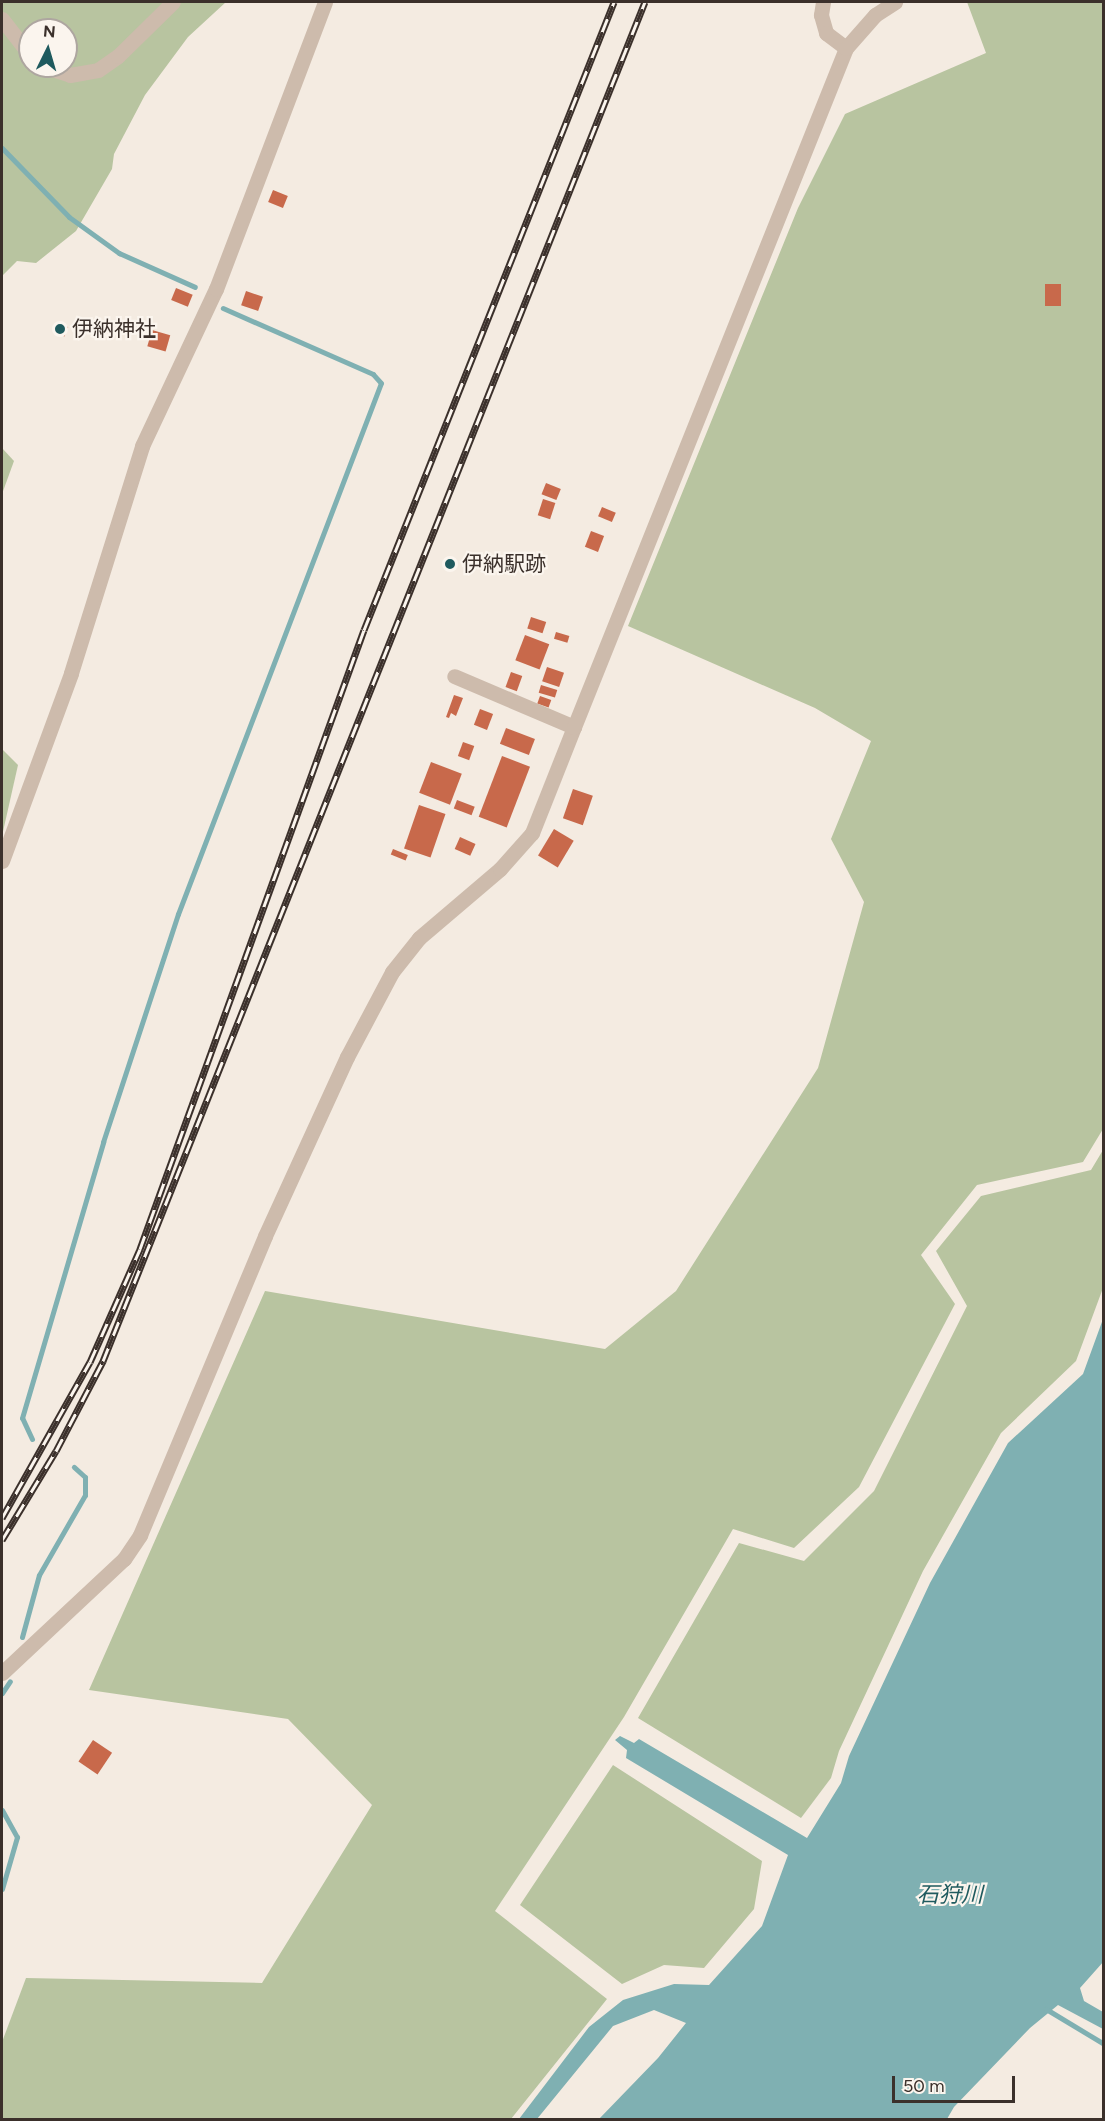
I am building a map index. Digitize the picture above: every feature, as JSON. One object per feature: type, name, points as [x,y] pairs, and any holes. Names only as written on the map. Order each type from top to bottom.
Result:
[{"type":"street","points":[[78,74],[98,70],[118,56],[173,2]]},
{"type":"street","points":[[2,861],[71,673],[142,446],[216,289],[325,2]]},
{"type":"street","points":[[823,2],[821,15],[826,33],[846,48]]},
{"type":"street","points":[[2,1673],[124,1559],[141,1535],[265,1236],[347,1057],[392,972],[419,938],[500,869],[532,833],[846,48],[875,15],[895,2]]},
{"type":"street","points":[[2,20],[18,40]]},
{"type":"street","points":[[454,676],[574,727]]},
{"type":"green space","points":[[2,2],[226,2],[188,37],[145,95],[114,154],[112,169],[76,231],[36,263],[17,261],[2,276]]},
{"type":"green space","points":[[967,2],[1103,2],[1103,1129],[1083,1162],[977,1185],[921,1255],[955,1304],[859,1487],[794,1548],[733,1529],[624,1717],[495,1911],[607,1999],[511,2119],[2,2119],[2,2042],[26,1978],[262,1983],[372,1805],[288,1719],[89,1690],[265,1291],[605,1349],[676,1291],[818,1068],[864,902],[831,839],[871,741],[815,708],[628,626],[798,208],[845,114],[986,53]]},
{"type":"green space","points":[[2,448],[14,461],[2,494]]},
{"type":"green space","points":[[2,749],[18,765],[2,836]]},
{"type":"green space","points":[[1103,1150],[1103,1288],[1076,1361],[1001,1433],[923,1571],[839,1751],[831,1778],[801,1818],[638,1718],[739,1543],[804,1561],[874,1491],[967,1306],[936,1251],[981,1196],[1091,1170]]},
{"type":"green space","points":[[613,1765],[762,1861],[754,1909],[704,1968],[664,1965],[622,1984],[520,1905]]},
{"type":"water","name":"石狩川","points":[[1103,1319],[1104,1961],[1080,1988],[1084,2001],[1103,2012],[1103,2029],[1058,2005],[1030,2028],[954,2107],[947,2119],[599,2119],[658,2058],[686,2023],[654,2010],[613,2026],[537,2119],[519,2119],[589,2027],[623,2000],[674,1984],[709,1985],[762,1926],[788,1855],[626,1758],[627,1750],[615,1740],[620,1736],[634,1743],[639,1739],[807,1838],[841,1783],[849,1756],[930,1583],[1008,1443],[1083,1374]]},
{"type":"building","points":[[273,190],[288,196],[283,208],[268,202]]},
{"type":"building","points":[[1045,284],[1061,284],[1061,306],[1045,306]]},
{"type":"building","points":[[176,288],[193,295],[188,307],[171,300]]},
{"type":"building","points":[[246,291],[263,297],[258,311],[241,305]]},
{"type":"building","points":[[58,323],[68,327],[64,336],[54,332]]},
{"type":"building","points":[[152,330],[170,335],[166,352],[147,346]]},
{"type":"building","points":[[546,483],[561,489],[556,500],[542,494]]},
{"type":"building","points":[[543,499],[555,503],[550,519],[538,515]]},
{"type":"building","points":[[602,507],[616,513],[612,522],[598,516]]},
{"type":"building","points":[[591,531],[604,536],[598,552],[585,547]]},
{"type":"building","points":[[531,617],[546,622],[543,633],[527,628]]},
{"type":"building","points":[[556,632],[569,636],[567,643],[554,639]]},
{"type":"building","points":[[525,635],[549,644],[540,670],[515,660]]},
{"type":"building","points":[[547,667],[564,673],[559,687],[542,681]]},
{"type":"building","points":[[511,672],[522,676],[517,691],[506,687]]},
{"type":"building","points":[[541,685],[557,690],[555,698],[539,693]]},
{"type":"building","points":[[454,695],[463,698],[456,716],[451,713],[449,718],[446,717]]},
{"type":"building","points":[[540,696],[551,700],[549,708],[537,704]]},
{"type":"building","points":[[480,709],[493,714],[487,730],[474,725]]},
{"type":"building","points":[[506,728],[535,739],[529,755],[500,744]]},
{"type":"building","points":[[463,742],[474,746],[469,760],[458,756]]},
{"type":"building","points":[[502,756],[530,767],[507,827],[479,817]]},
{"type":"building","points":[[431,762],[462,774],[450,805],[419,793]]},
{"type":"building","points":[[573,789],[593,796],[583,825],[563,818]]},
{"type":"building","points":[[457,800],[475,807],[472,815],[454,808]]},
{"type":"building","points":[[419,805],[445,814],[430,858],[404,848]]},
{"type":"building","points":[[554,829],[574,841],[558,867],[538,856]]},
{"type":"building","points":[[460,837],[476,844],[470,856],[455,849]]},
{"type":"building","points":[[393,849],[408,855],[406,861],[391,855]]},
{"type":"building","points":[[93,1740],[112,1753],[98,1774],[78,1762]]},
{"type":"waterway","points":[[2,148],[69,217],[119,253],[195,287]]},
{"type":"waterway","points":[[32,1439],[22,1418],[103,1142],[178,914],[381,383],[373,374],[223,308]]},
{"type":"waterway","points":[[22,1637],[39,1575],[85,1495],[85,1477],[74,1467]]},
{"type":"waterway","points":[[2,1693],[10,1681]]},
{"type":"waterway","points":[[2,1810],[17,1837],[2,1889]]},
{"type":"waterway","points":[[1046,2009],[1104,2044]]},
{"type":"railway","points":[[2,1518],[90,1362],[140,1249],[364,630],[614,2]]},
{"type":"railway","points":[[2,1540],[56,1451],[103,1361],[645,2]]},
{"type":"place","name":"伊納神社","points":[[60,329]]},
{"type":"place","name":"伊納駅跡","points":[[450,564]]}]
